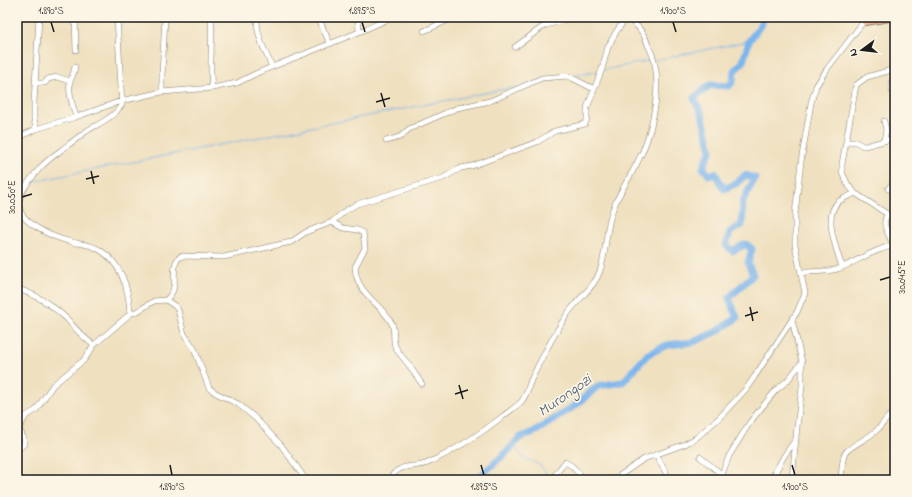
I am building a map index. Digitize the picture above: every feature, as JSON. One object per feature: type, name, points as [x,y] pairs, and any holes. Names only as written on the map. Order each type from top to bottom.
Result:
[{"type":"main road","points":[[863,19],[871,21],[895,17]]},
{"type":"street","points":[[36,129],[34,119],[39,17]]},
{"type":"street","points":[[75,17],[76,50]]},
{"type":"street","points":[[117,17],[122,105],[115,112],[79,137],[42,166],[25,187],[19,204],[24,216],[44,232],[69,242],[94,247],[106,254],[114,262],[125,279],[130,314]]},
{"type":"street","points":[[162,92],[165,17]]},
{"type":"street","points":[[211,17],[212,88]]},
{"type":"street","points":[[257,17],[256,26],[259,39],[272,67]]},
{"type":"street","points":[[318,17],[330,44]]},
{"type":"street","points":[[358,17],[359,32]]},
{"type":"street","points":[[17,138],[36,129],[122,101],[162,92],[212,88],[237,83],[393,17]]},
{"type":"street","points":[[424,30],[455,17]]},
{"type":"street","points":[[515,47],[544,26],[572,17]]},
{"type":"street","points":[[389,480],[395,472],[401,468],[422,465],[448,452],[486,429],[521,402],[526,396],[530,382],[560,326],[571,308],[594,283],[600,271],[604,256],[609,220],[617,199],[646,145],[654,110],[657,81],[655,65],[645,36],[637,26],[626,18],[620,17]]},
{"type":"street","points":[[166,300],[173,291],[175,264],[181,256],[224,257],[282,245],[295,240],[306,232],[332,222],[345,211],[357,204],[443,178],[461,168],[472,166],[537,142],[555,131],[585,124],[587,119],[587,108],[602,70],[608,47],[626,18]]},
{"type":"street","points":[[613,480],[644,459],[685,444],[696,438],[719,418],[746,389],[786,326],[792,320],[805,293],[795,245],[795,214],[801,162],[811,103],[816,86],[827,68],[863,19]]},
{"type":"street","points":[[75,67],[70,82],[71,100],[76,117]]},
{"type":"street","points":[[895,69],[867,77],[856,84],[841,169],[848,185],[855,193],[895,219]]},
{"type":"street","points":[[386,141],[400,137],[409,128],[456,108],[490,101],[542,78],[568,76],[594,89]]},
{"type":"street","points":[[36,83],[45,84],[48,79],[57,77],[70,82]]},
{"type":"street","points":[[892,91],[892,82],[895,80]]},
{"type":"street","points":[[884,121],[886,130],[884,140]]},
{"type":"street","points":[[846,142],[856,142],[863,146],[895,138]]},
{"type":"street","points":[[888,189],[895,181]]},
{"type":"street","points":[[843,267],[832,232],[832,214],[838,203],[855,193]]},
{"type":"street","points":[[887,215],[884,220],[884,224],[892,243],[895,262]]},
{"type":"street","points":[[332,222],[340,227],[358,230],[363,233],[365,248],[355,266],[361,289],[378,305],[391,321],[393,326],[394,345],[422,384]]},
{"type":"street","points":[[801,273],[811,271],[829,271],[843,267],[866,255],[892,246]]},
{"type":"street","points":[[17,289],[38,296],[54,307],[83,337],[94,345]]},
{"type":"street","points":[[17,419],[36,410],[53,385],[84,360],[94,345],[130,314],[154,301],[166,300],[178,310],[184,334],[194,348],[209,388],[238,404],[254,417],[281,445],[306,480]]},
{"type":"street","points":[[792,320],[802,362],[802,387],[792,480]]},
{"type":"street","points":[[721,476],[729,456],[750,422],[776,390],[787,381],[802,362]]},
{"type":"street","points":[[840,480],[843,473],[843,461],[846,452],[872,434],[878,429],[886,418],[895,412]]},
{"type":"street","points":[[17,450],[24,444],[24,439],[19,428],[26,416]]},
{"type":"street","points":[[771,480],[784,456],[796,439]]},
{"type":"street","points":[[656,454],[666,473]]},
{"type":"street","points":[[700,457],[721,476],[729,480]]},
{"type":"street","points":[[550,480],[565,462],[572,466],[585,480]]},
{"type":"waterway","name":"Murongozi","points":[[479,480],[478,478],[508,451],[519,438],[536,431],[576,405],[598,386],[623,382],[648,354],[667,345],[693,342],[716,332],[737,318],[729,298],[753,275],[748,263],[752,249],[746,244],[732,251],[726,245],[730,232],[742,225],[743,201],[755,178],[745,175],[737,183],[724,189],[715,173],[709,175],[703,168],[711,150],[702,114],[694,98],[710,85],[729,86],[733,81],[734,71],[743,62],[749,41],[762,23],[763,17]]},
{"type":"waterway","points":[[655,60],[749,41]]},
{"type":"waterway","points":[[604,70],[652,60]]},
{"type":"waterway","points":[[573,76],[599,71]]},
{"type":"waterway","points":[[536,83],[556,79]]},
{"type":"waterway","points":[[31,182],[515,87]]},
{"type":"waterway","points":[[17,185],[24,184]]},
{"type":"waterway","points":[[514,444],[522,457],[540,465],[549,478]]}]
